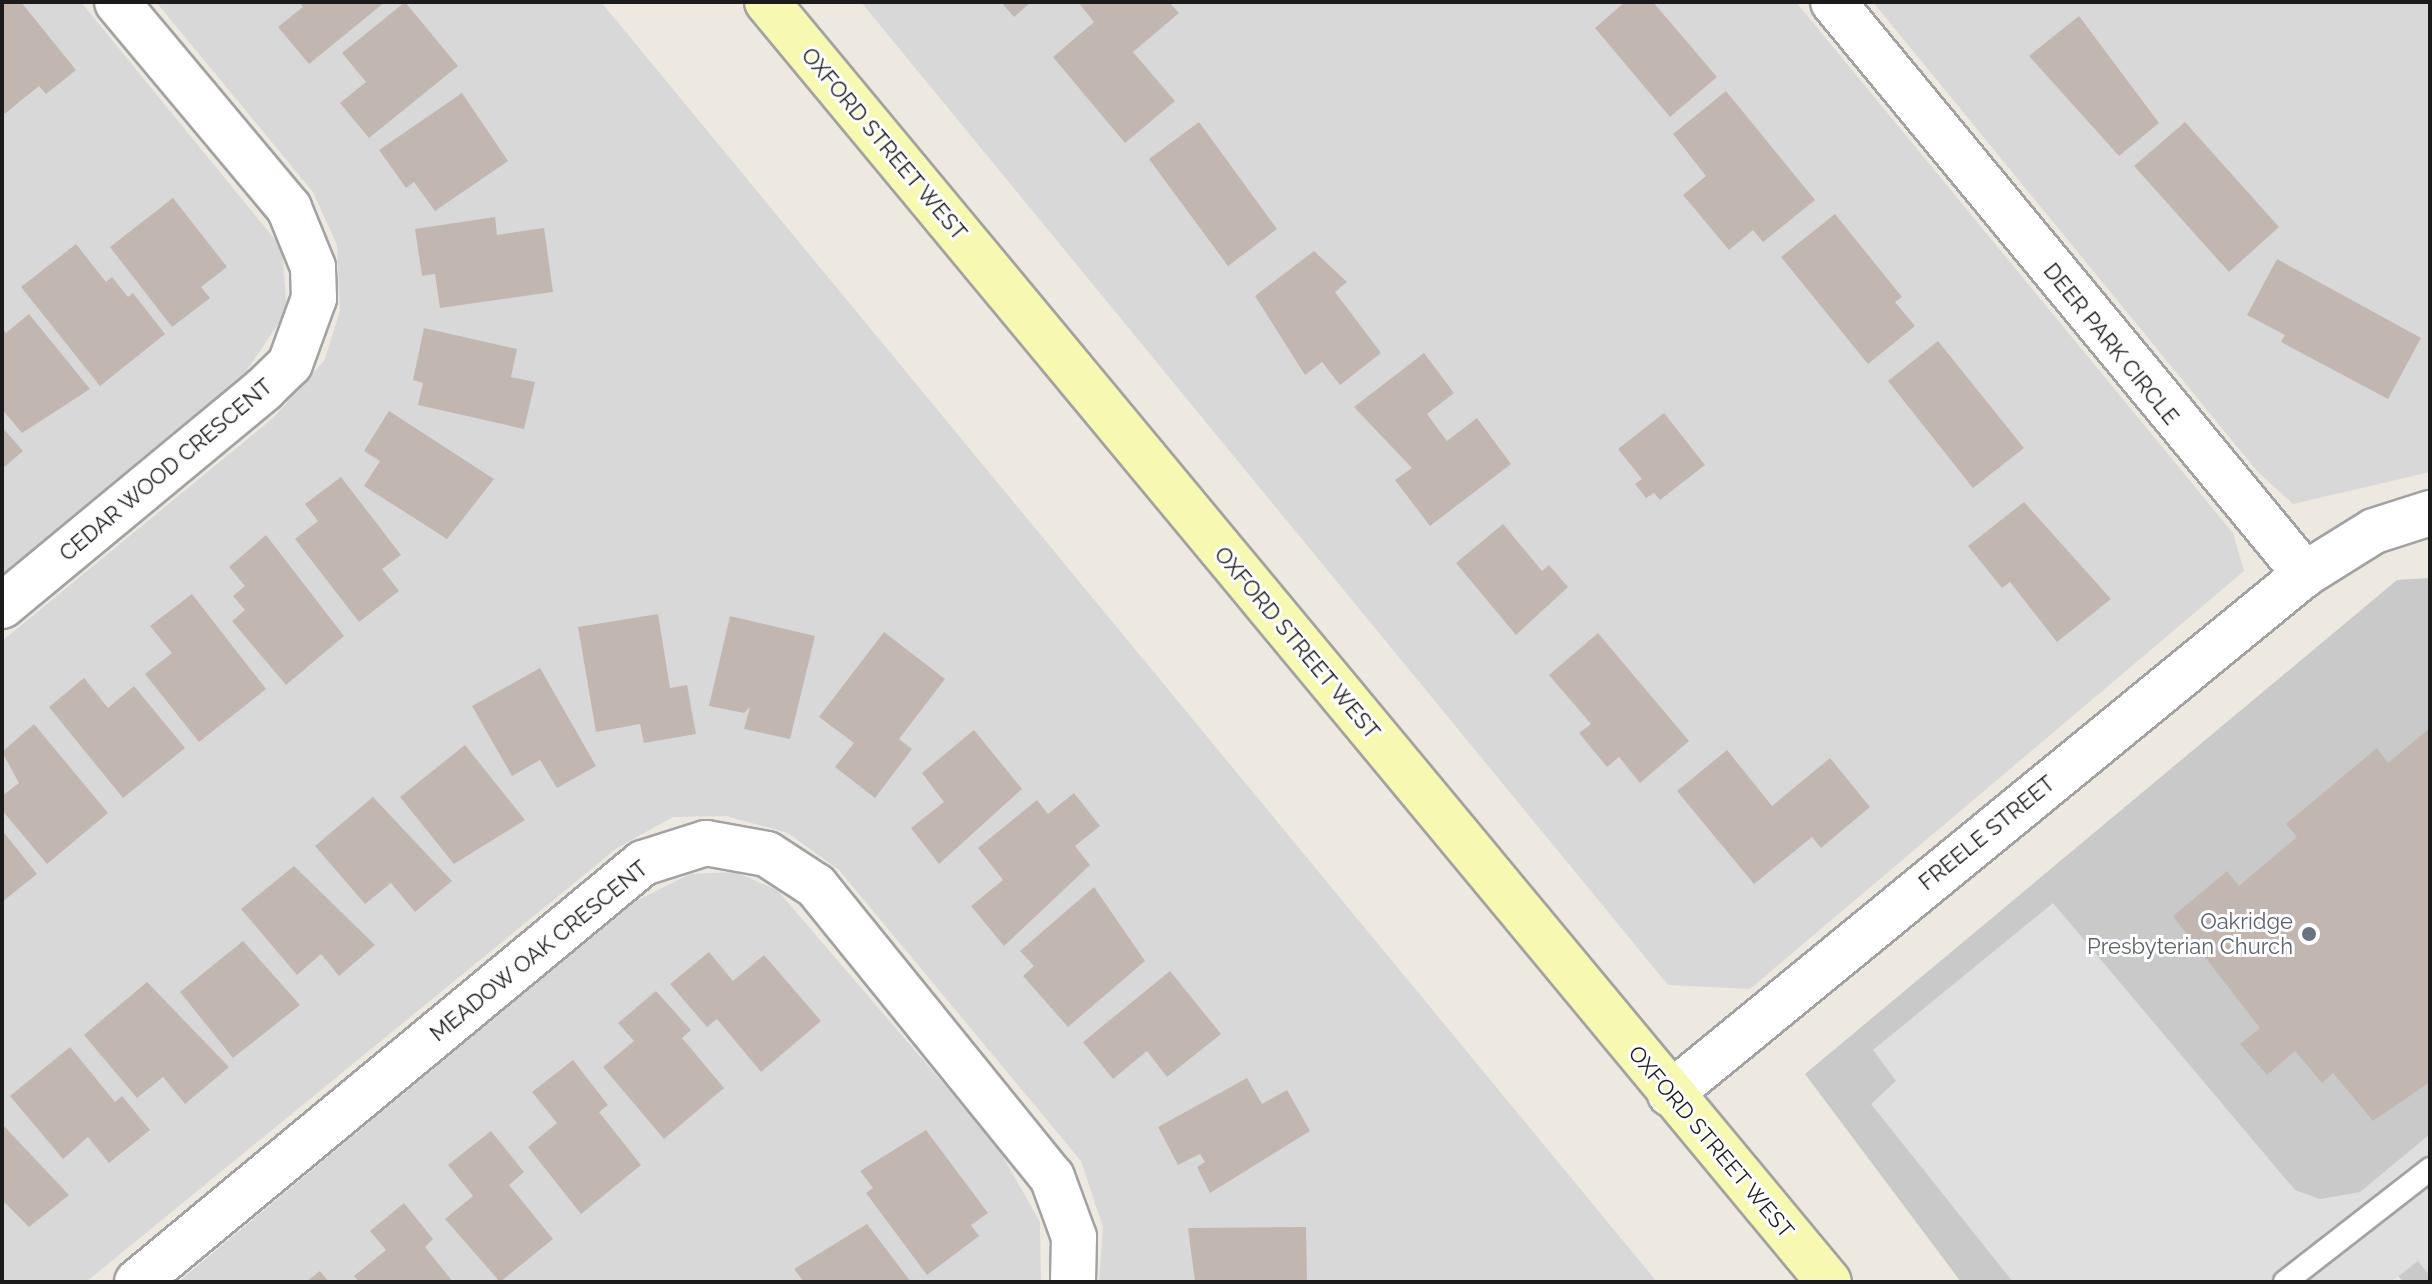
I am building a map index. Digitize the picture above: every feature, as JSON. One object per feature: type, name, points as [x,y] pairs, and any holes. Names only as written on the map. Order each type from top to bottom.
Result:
[{"type":"main road","name":"OXFORD STREET WEST","points":[[767,2],[1829,1282]]},
{"type":"street","name":"CEDAR WOOD CRESCENT","points":[[2,606],[281,372],[306,332],[314,298],[313,267],[289,208],[117,2]]},
{"type":"street","name":"DEER PARK CIRCLE","points":[[1833,2],[2305,574]]},
{"type":"street","points":[[2305,574],[2374,531],[2430,513]]},
{"type":"street","name":"FREELE STREET","points":[[1670,1094],[2305,574]]},
{"type":"street","name":"MEADOW OAK CRESCENT","points":[[137,1282],[643,863],[706,843],[767,854],[816,886],[1052,1177],[1074,1237],[1073,1282]]},
{"type":"lane","points":[[2285,1282],[2430,1169]]},
{"type":"shaded area","points":[[2,2],[81,2],[282,248],[287,311],[245,373],[2,574]]},
{"type":"shaded area","points":[[156,2],[601,2],[1657,1282],[1099,1282],[1103,1227],[1081,1161],[839,870],[788,833],[726,816],[673,817],[617,848],[86,1282],[2,1282],[2,641],[273,418],[324,361],[340,311],[337,245],[313,192]]},
{"type":"shaded area","points":[[861,2],[1796,2],[2233,533],[2244,571],[1750,989],[1668,985]]},
{"type":"shaded area","points":[[1873,2],[2430,2],[2430,472],[2293,504],[2257,471]]},
{"type":"shaded area","points":[[2430,578],[2430,1282],[2403,1282],[2390,1266],[2369,1282],[1961,1282],[1805,1074],[2397,580]]},
{"type":"shaded area","points":[[735,872],[777,890],[997,1146],[1040,1222],[1041,1282],[178,1282],[632,903],[690,874]]},
{"type":"shaded area","points":[[2053,903],[2295,1190],[2320,1199],[2360,1192],[2430,1134],[2430,1276],[2418,1261],[2391,1282],[2013,1282],[1871,1104],[1896,1081],[1873,1050]]},
{"type":"building","points":[[3,2],[21,2],[76,70],[46,94],[39,86],[2,116]]},
{"type":"building","points":[[299,2],[385,2],[309,64],[278,27],[303,7]]},
{"type":"building","points":[[405,2],[458,66],[369,138],[340,103],[366,82],[342,53]]},
{"type":"building","points":[[1001,2],[1031,2],[1014,17]]},
{"type":"building","points":[[1078,2],[1169,2],[1179,13],[1133,52],[1175,101],[1125,143],[1053,57],[1094,22]]},
{"type":"building","points":[[1625,2],[1653,2],[1717,77],[1670,117],[1595,28]]},
{"type":"building","points":[[2079,16],[2159,123],[2119,156],[2029,56]]},
{"type":"building","points":[[1726,91],[1815,200],[1763,242],[1753,230],[1729,250],[1683,195],[1706,176],[1673,134]]},
{"type":"building","points":[[462,93],[508,161],[435,211],[414,182],[406,188],[379,150]]},
{"type":"building","points":[[1199,122],[1277,229],[1228,266],[1149,159]]},
{"type":"building","points":[[2185,122],[2279,227],[2229,272],[2134,166]]},
{"type":"building","points":[[173,198],[227,267],[201,287],[210,298],[172,327],[110,247]]},
{"type":"building","points":[[1835,214],[1902,297],[1895,302],[1915,326],[1868,364],[1781,257]]},
{"type":"building","points":[[495,217],[497,235],[544,228],[553,292],[440,308],[435,274],[422,276],[415,229]]},
{"type":"building","points":[[76,244],[106,282],[112,277],[128,297],[133,293],[165,334],[100,386],[21,287]]},
{"type":"building","points":[[1314,251],[1347,282],[1335,292],[1381,353],[1340,385],[1322,362],[1305,375],[1255,296]]},
{"type":"building","points":[[2277,259],[2421,338],[2388,399],[2281,342],[2285,335],[2247,315]]},
{"type":"building","points":[[29,314],[90,389],[22,433],[2,409],[2,328],[6,333]]},
{"type":"building","points":[[424,328],[517,349],[511,377],[535,382],[524,429],[418,405],[423,383],[413,380]]},
{"type":"building","points":[[1938,341],[2024,448],[1973,488],[1888,381]]},
{"type":"building","points":[[1424,353],[1454,393],[1427,414],[1447,441],[1477,418],[1511,464],[1430,526],[1395,480],[1412,468],[1354,407]]},
{"type":"building","points":[[389,411],[494,479],[447,539],[364,486],[380,461],[364,451]]},
{"type":"building","points":[[1664,413],[1705,465],[1660,500],[1654,493],[1646,498],[1635,484],[1642,479],[1618,449]]},
{"type":"building","points":[[2,427],[23,451],[2,469]]},
{"type":"building","points":[[341,477],[401,555],[382,569],[399,591],[359,622],[295,539],[318,521],[305,504]]},
{"type":"building","points":[[2024,502],[2111,599],[2057,642],[2010,582],[2002,588],[1968,546]]},
{"type":"building","points":[[1503,524],[1542,571],[1549,565],[1568,587],[1516,635],[1456,563]]},
{"type":"building","points":[[266,535],[344,636],[286,685],[232,621],[245,610],[233,596],[245,586],[229,567]]},
{"type":"building","points":[[192,594],[266,689],[199,742],[145,674],[172,653],[150,626]]},
{"type":"building","points":[[658,614],[670,688],[687,685],[696,734],[644,743],[640,724],[596,732],[578,627]]},
{"type":"building","points":[[730,616],[815,636],[790,739],[744,729],[750,707],[744,713],[709,706]]},
{"type":"building","points":[[884,632],[945,679],[899,739],[912,749],[875,798],[835,767],[854,743],[819,717]]},
{"type":"building","points":[[1598,633],[1689,741],[1640,783],[1619,757],[1607,767],[1579,733],[1591,724],[1549,675]]},
{"type":"building","points":[[540,668],[596,766],[557,788],[540,760],[512,776],[472,706]]},
{"type":"building","points":[[84,678],[108,708],[134,686],[185,748],[123,798],[49,707]]},
{"type":"building","points":[[34,724],[108,813],[47,864],[2,810],[2,796],[19,783],[2,752]]},
{"type":"building","name":"Oakridge Presbyterian Church","points":[[2430,728],[2430,1082],[2373,1121],[2333,1073],[2322,1083],[2295,1051],[2267,1075],[2240,1044],[2260,1028],[2173,916],[2227,871],[2239,886],[2297,837],[2286,824],[2377,748],[2388,763]]},
{"type":"building","points":[[974,730],[1022,789],[939,864],[911,828],[944,802],[922,773]]},
{"type":"building","points":[[465,745],[525,820],[454,864],[400,797]]},
{"type":"building","points":[[1727,750],[1772,806],[1830,758],[1870,807],[1821,848],[1812,837],[1754,884],[1677,791]]},
{"type":"building","points":[[1074,793],[1100,826],[1075,846],[1090,865],[1004,946],[971,906],[1003,880],[978,848],[1037,800],[1048,814]]},
{"type":"building","points":[[373,797],[452,881],[415,912],[391,883],[365,904],[315,846]]},
{"type":"building","points":[[2,830],[37,874],[2,902]]},
{"type":"building","points":[[294,866],[375,945],[339,976],[321,954],[297,975],[241,909]]},
{"type":"building","points":[[1094,887],[1145,961],[1068,1027],[1023,976],[1034,966],[1020,951]]},
{"type":"building","points":[[243,941],[300,1005],[233,1058],[180,992]]},
{"type":"building","points":[[709,952],[733,981],[764,955],[821,1021],[761,1072],[717,1019],[707,1027],[670,984]]},
{"type":"building","points":[[1170,971],[1221,1034],[1167,1077],[1147,1051],[1113,1079],[1083,1042]]},
{"type":"building","points":[[147,982],[229,1067],[185,1104],[163,1077],[137,1098],[84,1035]]},
{"type":"building","points":[[656,991],[691,1030],[682,1038],[724,1088],[664,1139],[603,1067],[634,1041],[618,1023]]},
{"type":"building","points":[[70,1047],[115,1102],[122,1096],[150,1130],[109,1163],[88,1137],[63,1159],[10,1096]]},
{"type":"building","points":[[573,1060],[608,1105],[599,1112],[641,1165],[581,1214],[528,1147],[557,1123],[532,1092]]},
{"type":"building","points":[[1247,1078],[1262,1104],[1287,1090],[1310,1131],[1210,1193],[1197,1167],[1205,1162],[1200,1154],[1178,1165],[1158,1127]]},
{"type":"building","points":[[2,1124],[69,1195],[29,1227],[2,1200]]},
{"type":"building","points":[[926,1130],[988,1213],[971,1225],[979,1236],[927,1275],[866,1193],[873,1188],[860,1171]]},
{"type":"building","points":[[491,1131],[524,1172],[509,1185],[553,1239],[500,1282],[445,1219],[473,1196],[448,1165]]},
{"type":"building","points":[[404,1203],[433,1239],[425,1247],[453,1282],[359,1282],[354,1276],[386,1250],[370,1231]]},
{"type":"building","points":[[867,1224],[911,1282],[804,1282],[794,1269]]},
{"type":"building","points":[[1306,1227],[1307,1282],[1195,1282],[1188,1228]]},
{"type":"building","points":[[320,1271],[329,1282],[306,1282]]},
{"type":"place","name":"Oakridge Presbyterian Church","points":[[2309,934]]}]
